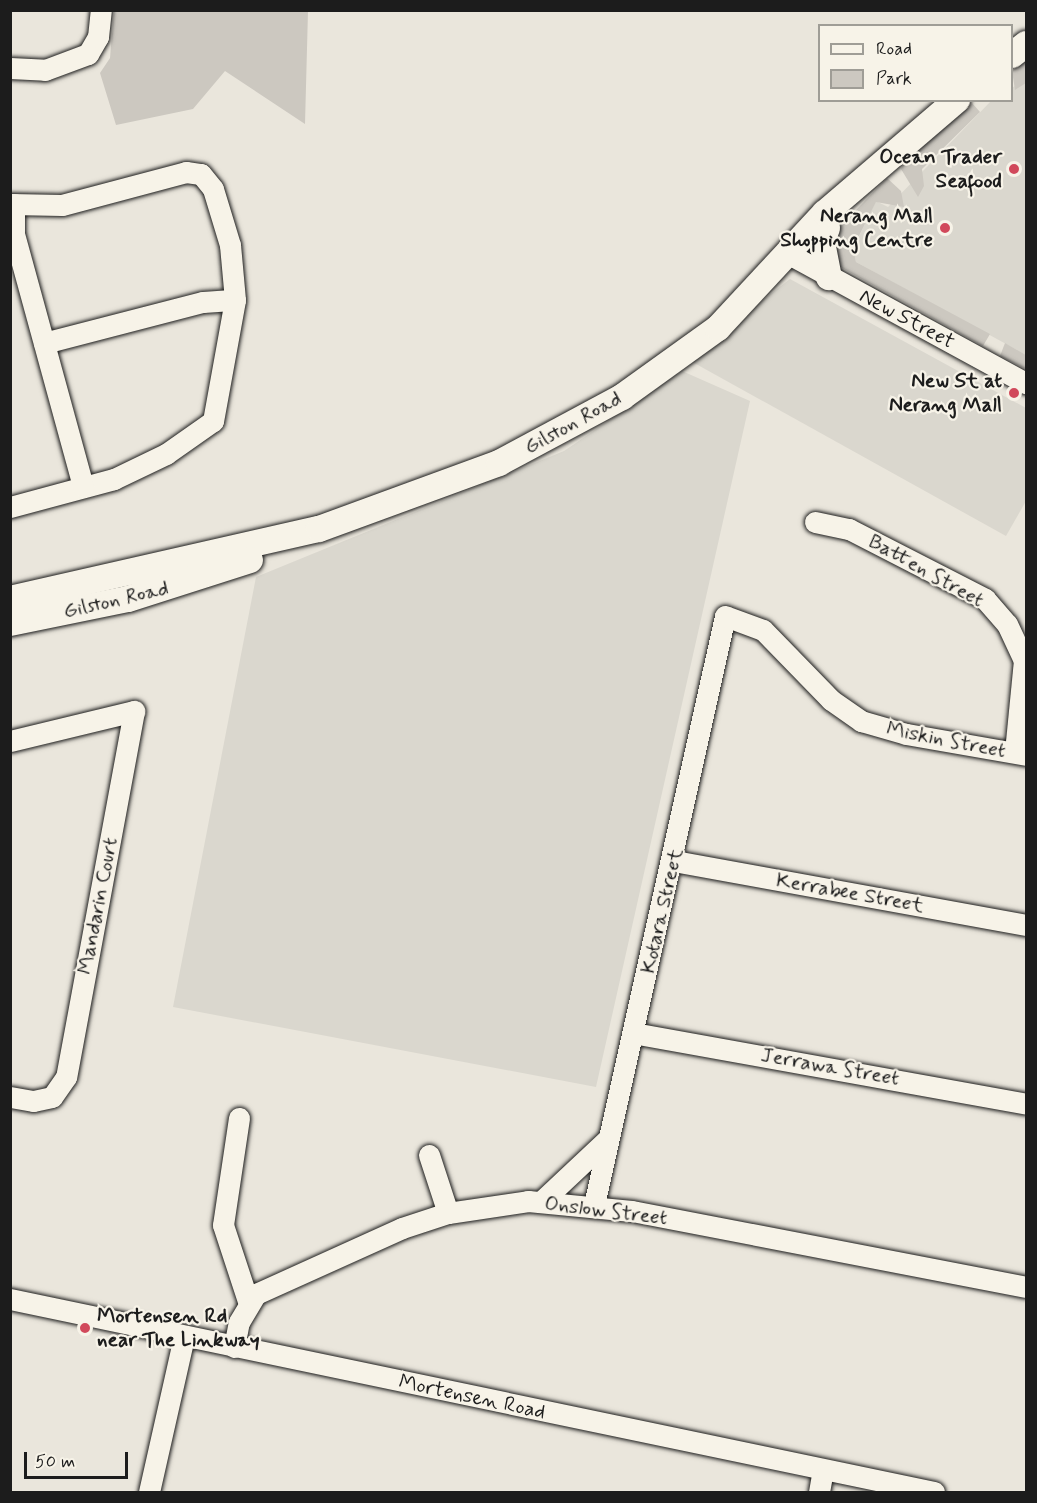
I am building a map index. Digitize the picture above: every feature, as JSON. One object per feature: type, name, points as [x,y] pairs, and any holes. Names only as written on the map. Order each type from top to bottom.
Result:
[{"type":"main road","points":[[1013,54],[1026,44]]},
{"type":"main road","name":"Gilston Road","points":[[789,254],[827,228],[956,102]]},
{"type":"main road","name":"Gilston Road","points":[[10,622],[190,582],[319,530],[499,463],[622,397],[718,328],[835,204],[956,102]]},
{"type":"main road","points":[[827,228],[822,242],[829,277]]},
{"type":"main road","name":"Gilston Road","points":[[10,599],[319,530]]},
{"type":"street","points":[[10,68],[45,70],[88,54],[98,37],[101,10]]},
{"type":"street","points":[[10,507],[83,487],[166,454],[213,421],[235,300],[230,245],[213,189],[201,174],[186,172],[62,205],[12,204],[14,234],[83,487]]},
{"type":"street","name":"New Street","points":[[789,254],[1026,383]]},
{"type":"street","points":[[44,343],[202,302],[235,300]]},
{"type":"street","name":"Batten Street","points":[[815,522],[849,530],[985,599],[1007,624],[1024,660],[1021,754]]},
{"type":"street","name":"Miskin Street","points":[[725,616],[763,630],[831,700],[861,721],[906,734],[1021,754]]},
{"type":"street","name":"Kotara Street","points":[[594,1205],[607,1140],[674,861],[725,616]]},
{"type":"street","name":"Mandarin Court","points":[[10,741],[134,711],[66,1077],[52,1097],[10,1097]]},
{"type":"street","name":"Kerrabee Street","points":[[674,861],[1026,925]]},
{"type":"street","name":"Jerrawa Street","points":[[633,1033],[1026,1104]]},
{"type":"street","points":[[234,1347],[249,1304],[223,1225],[239,1118]]},
{"type":"street","points":[[543,1200],[607,1140]]},
{"type":"street","points":[[429,1155],[448,1213]]},
{"type":"street","name":"Onslow Street","points":[[249,1304],[256,1293],[448,1213],[543,1200],[594,1205],[1026,1287]]},
{"type":"street","name":"Mortensen Road","points":[[10,1299],[934,1492]]},
{"type":"street","points":[[149,1492],[184,1337]]},
{"type":"street","points":[[819,1492],[824,1470]]},
{"type":"shaded area","name":"Nerang Mall Shopping Centre","points":[[1026,78],[1026,355],[856,262],[853,249],[876,201],[888,207],[990,102],[1013,102],[1013,87]]},
{"type":"shaded area","points":[[790,279],[1026,408],[1026,501],[1006,536],[687,359]]},
{"type":"shaded area","points":[[682,371],[750,401],[596,1087],[173,1007],[256,577],[564,451]]},
{"type":"green space","points":[[114,11],[308,11],[305,124],[225,71],[193,109],[116,125],[100,73],[110,58]]},
{"type":"green space","points":[[1026,61],[1026,83],[1015,90],[1013,77],[1013,70]]},
{"type":"green space","points":[[972,103],[980,112],[922,169],[924,186],[918,197],[901,169],[904,163]]},
{"type":"green space","points":[[887,178],[901,191],[904,207],[876,202],[853,248],[856,262],[990,334],[983,346],[835,264],[830,237]]},
{"type":"green space","points":[[1005,343],[1026,355],[1026,369],[1000,356]]},
{"type":"place","name":"Ocean Trader Seafood","points":[[1014,169]]},
{"type":"place","name":"Nerang Mall Shopping Centre","points":[[945,228]]},
{"type":"place","name":"New St at Nerang Mall","points":[[1014,393]]},
{"type":"place","name":"Mortensen Rd near The Linkway","points":[[85,1328]]}]
